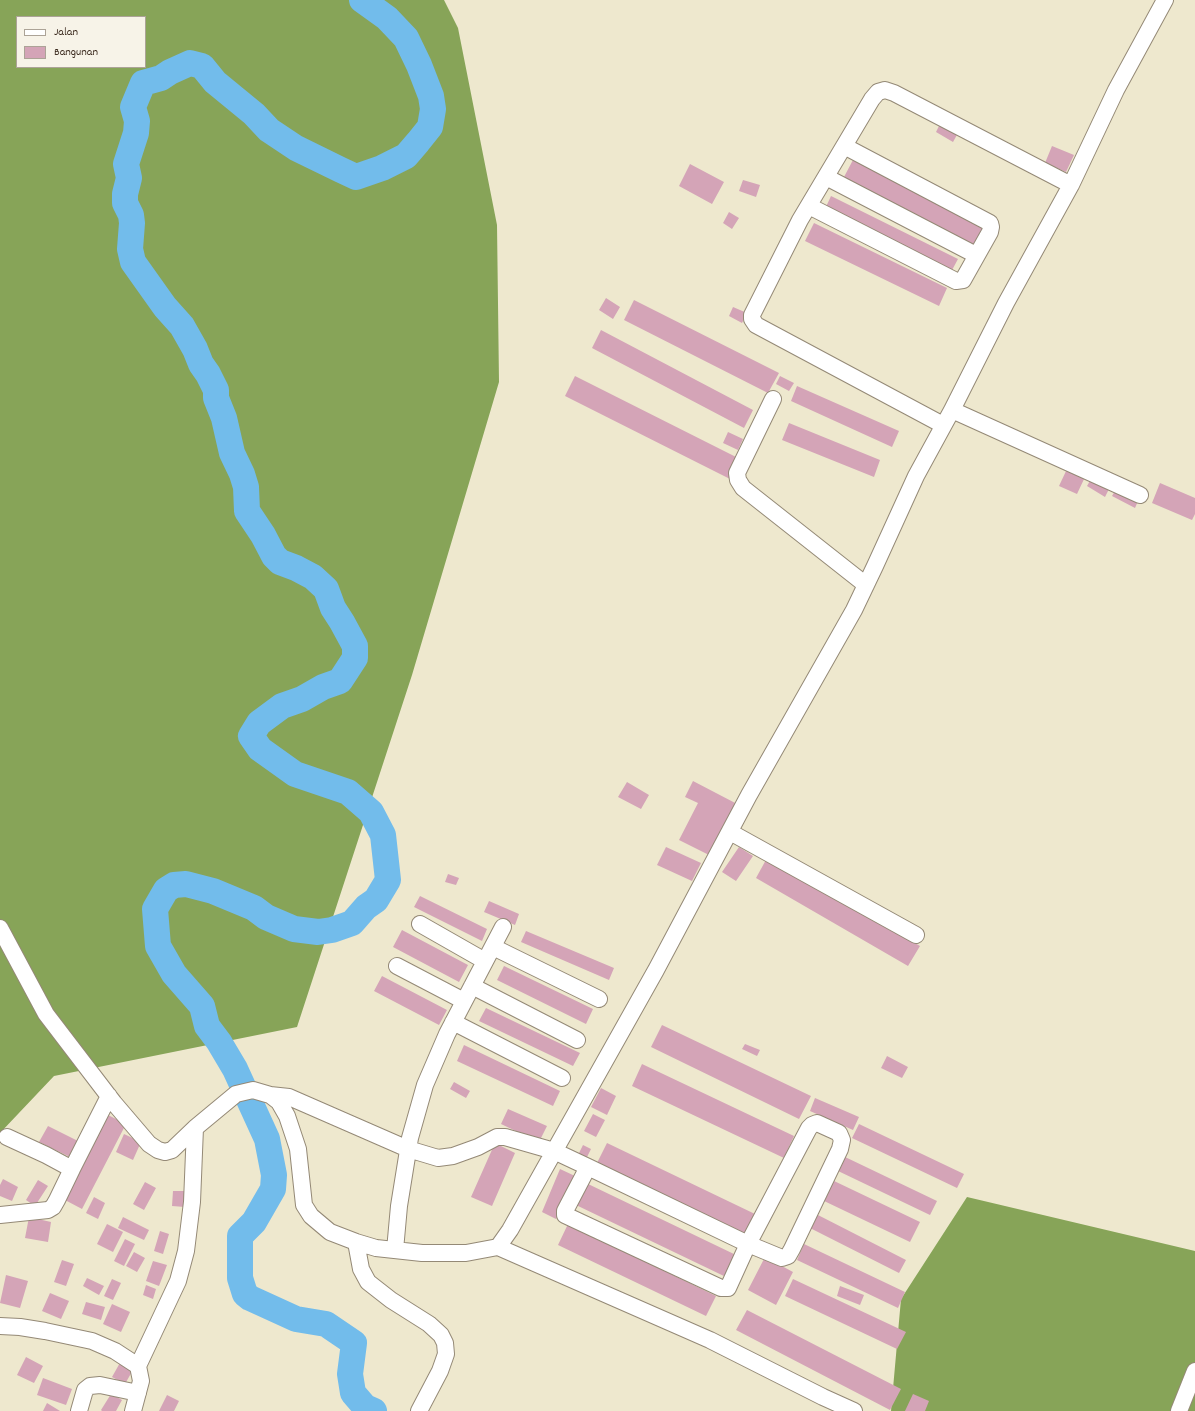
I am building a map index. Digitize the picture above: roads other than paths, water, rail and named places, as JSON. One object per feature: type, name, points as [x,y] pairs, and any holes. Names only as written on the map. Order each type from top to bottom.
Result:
[{"type":"street","points":[[498,1247],[510,1230],[656,970],[730,832],[854,610],[916,476],[952,410],[1006,303],[1071,185],[1116,90],[1162,1]]},
{"type":"street","points":[[943,426],[756,324],[752,319],[752,315],[809,206],[872,99],[878,92],[885,90],[1071,185]]},
{"type":"street","points":[[809,206],[956,282],[962,280],[990,232],[990,223],[844,146]]},
{"type":"street","points":[[826,177],[976,255]]},
{"type":"street","points":[[773,399],[736,473],[738,480],[743,488],[866,585]]},
{"type":"street","points":[[952,410],[1140,495]]},
{"type":"street","points":[[730,832],[916,935]]},
{"type":"street","points":[[420,924],[485,961]]},
{"type":"street","points":[[395,1250],[399,1206],[408,1149],[424,1085],[464,1001],[503,927]]},
{"type":"street","points":[[0,928],[46,1014],[109,1096],[150,1144],[158,1150],[165,1152],[172,1150],[195,1128],[236,1094],[253,1090],[270,1096],[289,1098],[408,1149],[438,1158],[453,1156],[497,1137],[505,1137],[554,1151],[588,1167],[748,1244],[782,1258],[788,1256],[840,1149],[842,1140],[839,1134],[817,1123],[809,1128],[748,1244],[728,1288],[721,1288],[566,1215],[565,1211],[588,1167]]},
{"type":"street","points":[[493,947],[599,999]]},
{"type":"street","points":[[397,966],[464,1001]]},
{"type":"street","points":[[472,986],[577,1040]]},
{"type":"street","points":[[454,1022],[562,1078]]},
{"type":"street","points":[[0,1215],[48,1210],[53,1207],[109,1096]]},
{"type":"street","points":[[270,1096],[279,1102],[287,1116],[298,1149],[304,1205],[311,1216],[330,1232],[376,1248],[422,1253],[466,1253],[498,1247],[710,1340],[854,1411]]},
{"type":"street","points":[[133,1411],[141,1381],[138,1366],[178,1281],[186,1251],[192,1202],[195,1128]]},
{"type":"street","points":[[7,1137],[72,1169]]},
{"type":"street","points":[[356,1242],[361,1269],[368,1282],[391,1300],[429,1324],[441,1335],[445,1343],[446,1354],[440,1371],[418,1411]]},
{"type":"street","points":[[0,1326],[46,1330],[92,1341],[115,1351],[138,1366]]},
{"type":"street","points":[[1179,1411],[1195,1371]]},
{"type":"street","points":[[79,1411],[85,1390],[90,1386],[100,1385],[138,1393]]},
{"type":"waterway","points":[[362,0],[387,18],[406,38],[419,65],[431,96],[433,109],[430,127],[406,156],[382,168],[356,177],[296,148],[269,130],[254,114],[215,82],[202,66],[190,63],[161,78],[143,83],[133,107],[137,121],[136,133],[126,164],[129,178],[125,194],[125,203],[131,215],[132,223],[130,249],[133,262],[165,307],[182,326],[216,390],[216,398],[224,418],[232,453],[242,474],[246,487],[247,511],[263,535],[274,556],[280,562],[313,577],[326,589],[333,608],[355,646],[355,658],[340,681],[323,687],[302,699],[282,706],[259,723],[251,736],[260,749],[295,774],[348,792],[371,812],[383,835],[388,880],[376,900],[366,907],[352,923],[332,930],[318,932],[294,929],[266,917],[254,908],[213,891],[186,884],[174,885],[166,890],[155,909],[158,946],[174,974],[202,1006],[207,1026],[219,1042],[235,1069],[267,1139],[274,1175],[273,1189],[254,1222],[240,1236],[240,1278],[245,1294],[250,1298],[296,1319],[326,1324],[354,1343],[350,1374],[353,1393],[365,1407],[374,1411]]}]
